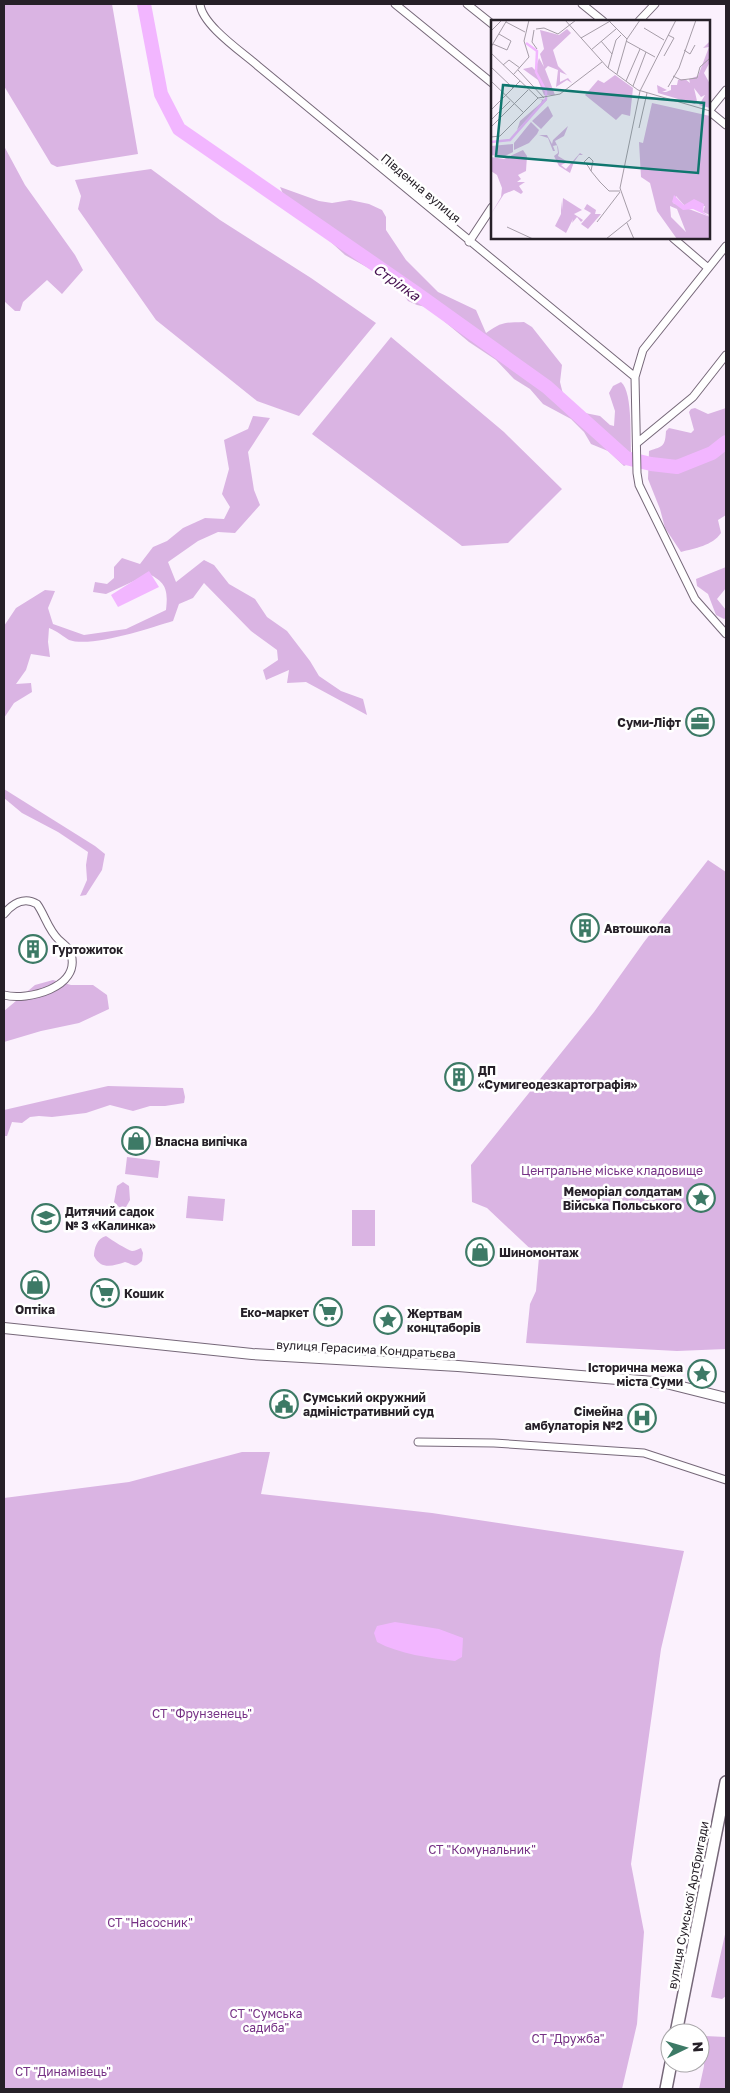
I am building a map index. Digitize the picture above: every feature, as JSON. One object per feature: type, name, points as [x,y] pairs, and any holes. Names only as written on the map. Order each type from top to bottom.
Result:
[{"type":"main road","name":"вулиця Герасима Кондратьєва","points":[[4,1328],[252,1354],[458,1366],[666,1383],[726,1398]]},
{"type":"main road","name":"вулиця Сумської Артбригади","points":[[678,2023],[726,1782]]},
{"type":"main road","points":[[666,2089],[669,2073]]},
{"type":"street","points":[[395,4],[491,82]]},
{"type":"street","points":[[467,4],[491,23]]},
{"type":"street","points":[[582,4],[602,20]]},
{"type":"street","points":[[640,20],[655,4]]},
{"type":"street","name":"Південна вулиця","points":[[200,6],[207,20],[258,66],[635,377]]},
{"type":"street","points":[[710,110],[726,90]]},
{"type":"street","points":[[710,112],[726,125]]},
{"type":"street","points":[[469,242],[491,209]]},
{"type":"street","points":[[674,239],[708,268]]},
{"type":"street","points":[[726,246],[643,350],[635,377],[637,473],[645,500],[695,599],[726,634]]},
{"type":"street","points":[[637,443],[693,397],[726,355]]},
{"type":"street","points":[[4,914],[14,903],[28,901],[37,904],[52,933],[68,948],[72,964],[71,971],[60,983],[48,991],[29,996],[12,997],[4,995]]},
{"type":"street","points":[[418,1442],[494,1442],[644,1453],[726,1480]]},
{"type":"green space","points":[[4,4],[112,4],[138,154],[57,167],[51,164],[4,86]]},
{"type":"green space","points":[[4,146],[25,185],[75,255],[83,270],[62,294],[47,280],[23,302],[20,311],[15,311],[4,301]]},
{"type":"green space","points":[[151,169],[220,220],[311,278],[376,323],[299,416],[257,401],[156,320],[78,209],[81,196],[75,180]]},
{"type":"green space","points":[[280,187],[319,201],[332,203],[350,200],[369,204],[382,210],[386,217],[386,230],[406,260],[438,292],[476,310],[486,333],[496,326],[508,323],[524,322],[532,327],[562,365],[560,382],[563,394],[580,412],[600,416],[610,425],[614,426],[615,411],[609,393],[613,386],[621,382],[628,397],[632,462],[624,466],[608,451],[591,444],[584,432],[571,419],[543,404],[530,389],[514,379],[496,360],[469,342],[445,322],[435,309],[408,301],[401,291],[379,274],[345,255],[309,222],[302,211],[284,196]]},
{"type":"green space","points":[[391,337],[504,432],[562,489],[508,543],[462,546],[312,434]]},
{"type":"green space","points":[[695,408],[708,414],[726,408],[726,515],[718,520],[721,533],[713,541],[681,552],[665,528],[660,509],[648,479],[649,451],[663,445],[666,431],[669,428],[691,433],[694,430],[689,412]]},
{"type":"green space","points":[[253,416],[270,418],[248,452],[254,490],[260,505],[235,533],[218,532],[198,541],[168,562],[176,582],[204,560],[214,565],[229,584],[255,599],[267,617],[287,631],[319,676],[341,691],[363,699],[367,715],[306,682],[287,683],[289,670],[266,680],[263,670],[278,660],[277,650],[251,631],[204,583],[193,598],[179,604],[173,621],[150,628],[106,639],[79,642],[69,640],[49,628],[50,657],[31,654],[26,670],[16,684],[31,683],[32,692],[14,703],[4,718],[4,626],[16,608],[45,590],[55,591],[48,608],[53,624],[84,635],[126,629],[166,610],[167,598],[165,588],[160,581],[149,574],[106,594],[93,592],[95,582],[107,584],[114,578],[114,567],[122,558],[140,564],[153,547],[167,541],[183,528],[205,518],[224,519],[230,507],[222,494],[229,469],[224,440],[248,429]]},
{"type":"green space","points":[[726,567],[726,588],[717,599],[726,610],[726,618],[724,619],[716,615],[708,594],[697,586],[696,579]]},
{"type":"green space","points":[[4,789],[105,854],[102,870],[86,895],[80,896],[87,880],[86,865],[88,852],[58,832],[22,813],[4,798]]},
{"type":"green space","name":"Центральне міське кладовище","points":[[708,860],[726,872],[726,1349],[677,1351],[526,1343],[530,1304],[536,1291],[539,1257],[487,1208],[472,1202],[471,1165],[594,1012],[644,942]]},
{"type":"green space","points":[[53,980],[71,985],[93,985],[107,995],[109,1009],[79,1023],[41,1031],[4,1042],[4,1011],[35,985]]},
{"type":"green space","points":[[108,1086],[183,1088],[184,1103],[150,1106],[133,1111],[110,1105],[86,1113],[52,1117],[30,1117],[22,1123],[12,1122],[7,1136],[4,1136],[4,1110]]},
{"type":"green space","points":[[127,1157],[160,1161],[158,1178],[125,1174]]},
{"type":"green space","points":[[123,1182],[129,1186],[130,1200],[126,1207],[120,1208],[114,1202],[117,1186]]},
{"type":"green space","points":[[188,1196],[225,1199],[223,1221],[186,1218]]},
{"type":"green space","points":[[352,1210],[375,1210],[375,1246],[352,1246]]},
{"type":"green space","points":[[106,1236],[130,1250],[133,1251],[141,1248],[143,1253],[142,1261],[135,1265],[125,1262],[108,1266],[100,1263],[94,1256],[95,1250],[98,1241]]},
{"type":"green space","points":[[242,1452],[270,1452],[261,1494],[432,1513],[684,1551],[661,1649],[631,1864],[644,1932],[637,2024],[622,2089],[4,2089],[4,1498],[129,1482]]},
{"type":"green space","points":[[726,1930],[726,1996],[722,1999],[711,1997]]},
{"type":"green space","points":[[710,2036],[726,2037],[726,2089],[699,2089],[702,2073],[710,2073]]},
{"type":"shaded area","points":[[149,571],[159,587],[118,607],[111,595]]},
{"type":"shaded area","points":[[395,1622],[439,1629],[463,1638],[462,1657],[455,1661],[425,1657],[395,1650],[377,1642],[374,1633],[377,1626]]},
{"type":"waterway","name":"Стрілка","points":[[144,4],[161,94],[179,129],[416,293],[547,387],[626,458],[651,464],[677,467],[712,453],[726,442]]},
{"type":"place","name":"Суми-Ліфт","points":[[700,722]]},
{"type":"place","name":"Автошкола","points":[[585,928]]},
{"type":"place","name":"Гуртожиток","points":[[33,949]]},
{"type":"place","name":"ДП «Сумигеодезкартографія»","points":[[459,1077]]},
{"type":"place","name":"Власна випічка","points":[[136,1141]]},
{"type":"place","name":"Меморіал солдатам Війська Польського","points":[[701,1198]]},
{"type":"place","name":"Дитячий садок № 3 «Калинка»","points":[[46,1218]]},
{"type":"place","name":"Шиномонтаж","points":[[480,1252]]},
{"type":"place","name":"Оптіка","points":[[35,1285]]},
{"type":"place","name":"Кошик","points":[[105,1293]]},
{"type":"place","name":"Еко-маркет","points":[[328,1312]]},
{"type":"place","name":"Жертвам концтаборів","points":[[388,1320]]},
{"type":"place","name":"Історична межа міста Суми","points":[[702,1374]]},
{"type":"place","name":"Сумський окружний адміністративний суд","points":[[284,1404]]},
{"type":"place","name":"Сімейна амбулаторія №2","points":[[642,1418]]},
{"type":"park label","name":"СТ \"Фрунзенець\"","points":[[202,1713]]},
{"type":"park label","name":"СТ \"Комунальник\"","points":[[482,1849]]},
{"type":"park label","name":"СТ \"Насосник\"","points":[[150,1922]]},
{"type":"park label","name":"СТ \"Сумська садиба\"","points":[[266,2020]]},
{"type":"park label","name":"СТ \"Дружба\"","points":[[568,2038]]},
{"type":"park label","name":"СТ \"Динамівець\"","points":[[63,2071]]}]
